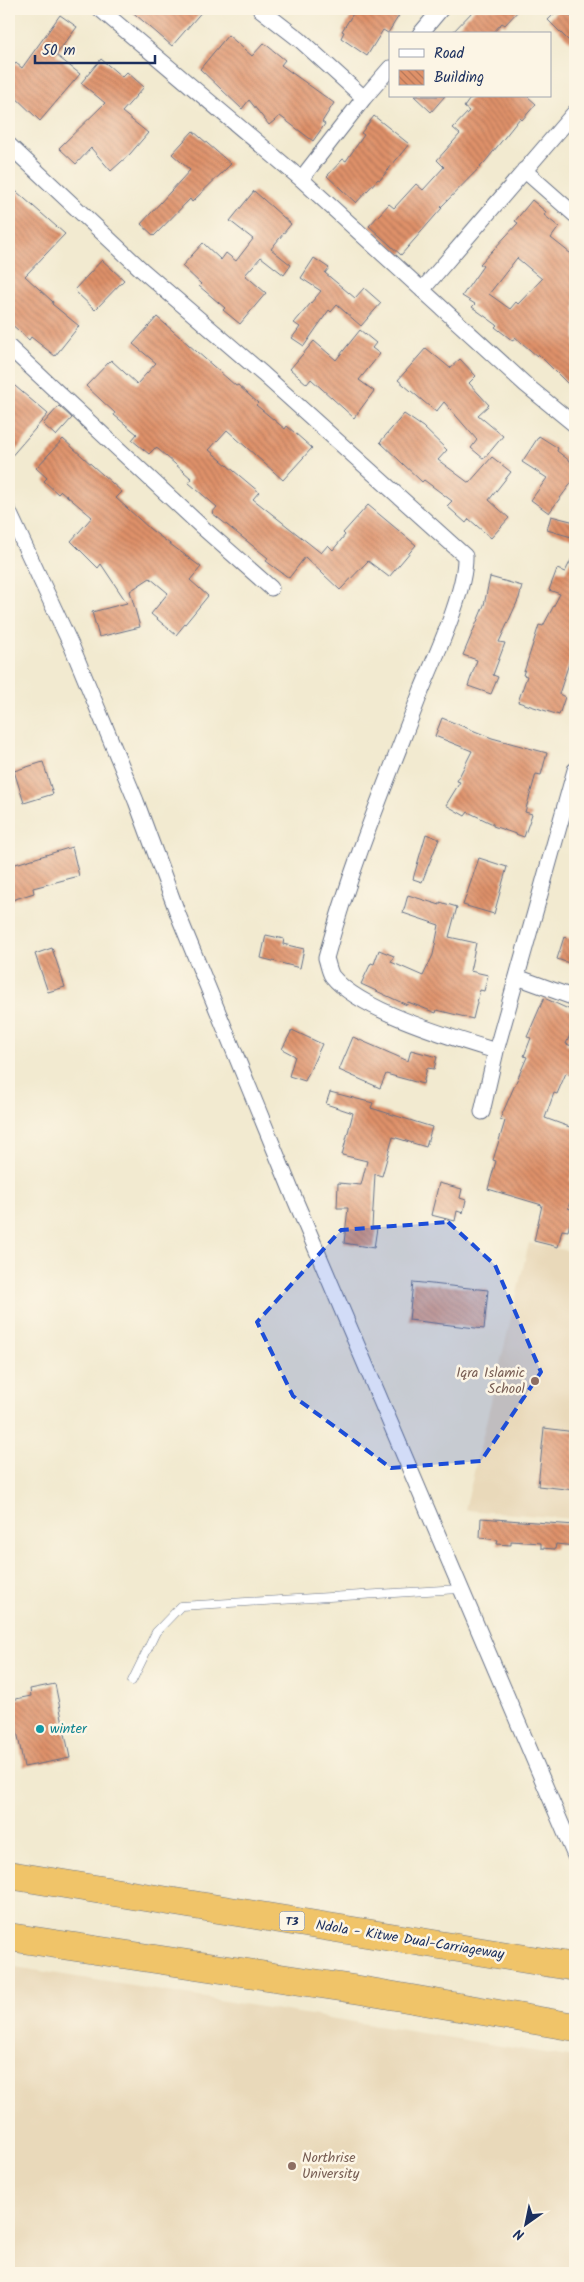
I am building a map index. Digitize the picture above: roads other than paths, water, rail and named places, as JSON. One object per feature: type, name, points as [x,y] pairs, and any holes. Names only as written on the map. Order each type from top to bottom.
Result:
[{"type":"highway","name":"Ndola - Kitwe Dual-Carriageway","points":[[9,1875],[575,1967]]},
{"type":"highway","points":[[9,1937],[360,1990],[575,2027]]},
{"type":"street","points":[[100,9],[301,179],[526,386],[575,425]]},
{"type":"street","points":[[260,9],[300,40],[364,98]]},
{"type":"street","points":[[422,32],[441,9]]},
{"type":"street","points":[[301,179],[389,69]]},
{"type":"street","points":[[422,290],[575,112]]},
{"type":"street","points":[[9,145],[142,270],[263,374],[465,556],[465,572],[460,587],[362,845],[326,958],[330,974],[342,986],[361,999],[434,1032],[496,1051]]},
{"type":"street","points":[[524,170],[575,215]]},
{"type":"street","points":[[9,347],[202,527],[271,588]]},
{"type":"street","points":[[9,512],[72,646],[136,801],[179,917],[229,1040],[459,1589],[575,1856]]},
{"type":"street","points":[[482,1112],[496,1051],[575,770]]},
{"type":"street","points":[[517,977],[575,998]]},
{"type":"lane","points":[[132,1681],[156,1632],[181,1606],[459,1589]]},
{"type":"place","name":"Iqra Islamic School","points":[[535,1381]]},
{"type":"place","name":"winter","points":[[40,1729]]},
{"type":"place","name":"Northrise University","points":[[292,2166]]}]
